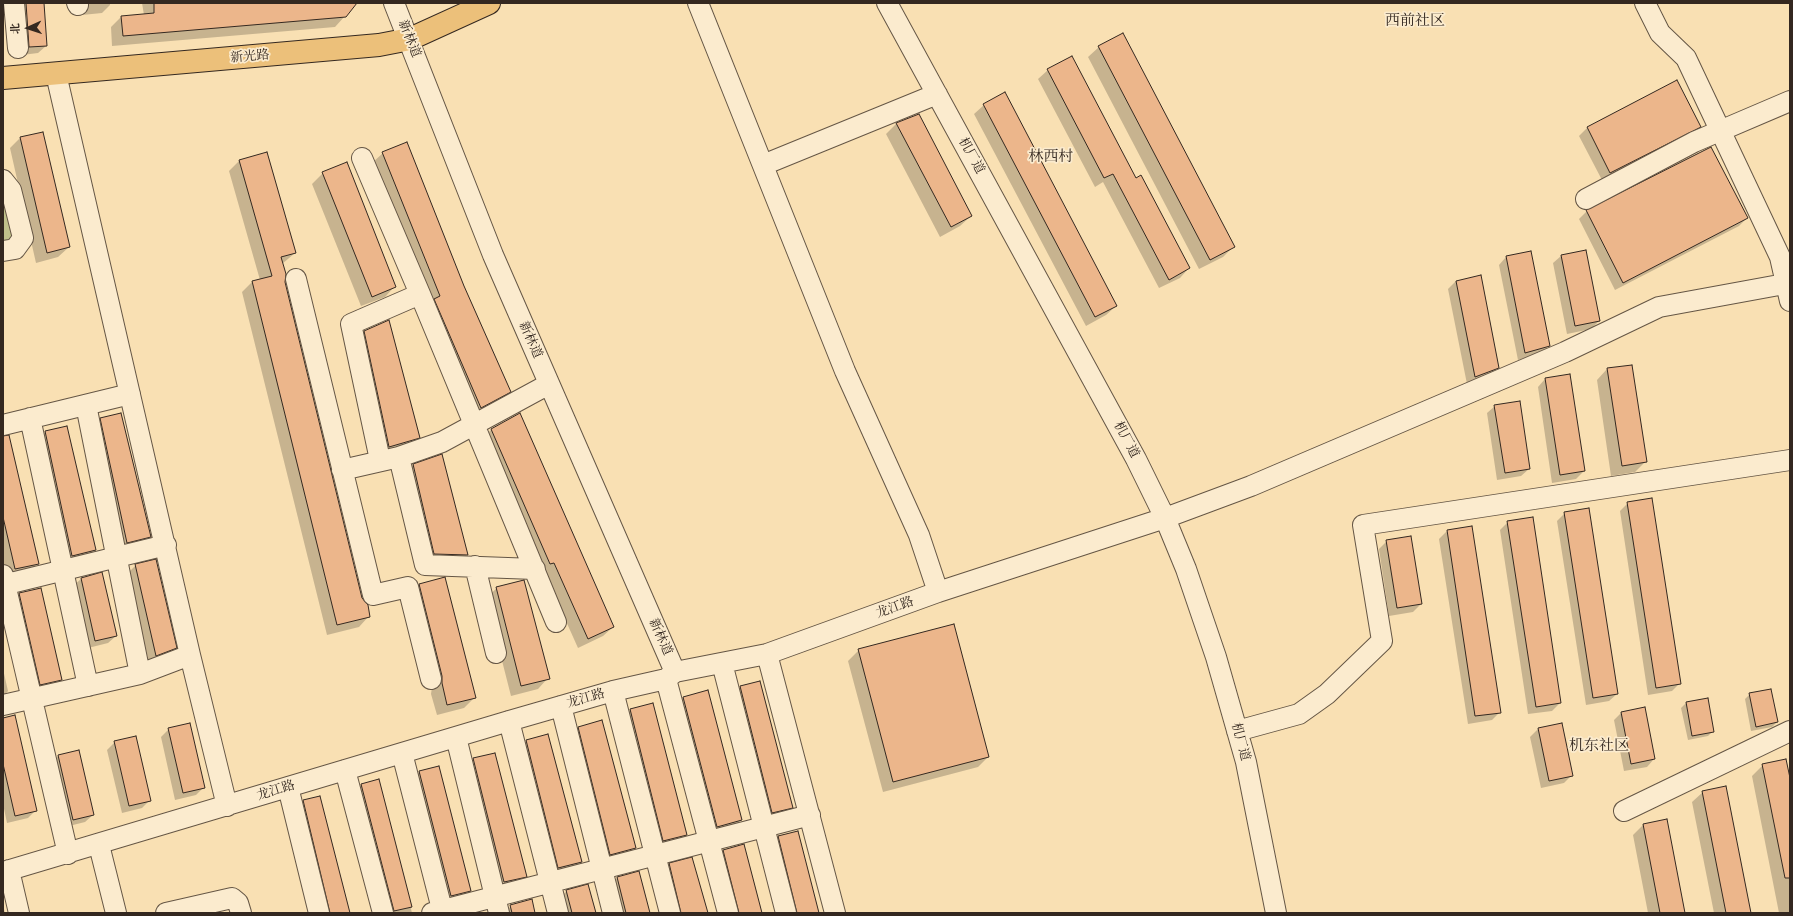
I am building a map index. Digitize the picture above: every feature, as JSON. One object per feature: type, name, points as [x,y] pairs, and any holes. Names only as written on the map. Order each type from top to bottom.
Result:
[{"type":"main road","name":"新光路","points":[[3,78],[378,45],[410,39],[489,3]]},
{"type":"street","points":[[14,3],[18,48]]},
{"type":"street","name":"新林道","points":[[394,3],[410,39],[493,255],[549,384],[670,676],[709,841],[728,913]]},
{"type":"street","points":[[698,3],[845,371],[919,535],[938,592]]},
{"type":"street","name":"机厂道","points":[[887,3],[1136,458],[1165,518],[1186,569],[1216,657],[1246,762],[1276,913]]},
{"type":"street","points":[[1645,3],[1660,33],[1686,58],[1780,257],[1789,289]]},
{"type":"street","points":[[56,74],[166,545],[190,655],[227,806]]},
{"type":"street","points":[[763,165],[937,94]]},
{"type":"street","points":[[1586,199],[1694,142],[1790,101]]},
{"type":"street","points":[[362,158],[475,424],[556,622]]},
{"type":"street","points":[[3,180],[10,190],[23,238],[15,249],[3,251]]},
{"type":"street","points":[[296,279],[373,595],[408,587],[431,679]]},
{"type":"street","name":"龙江路","points":[[6,871],[99,845],[288,787],[613,691],[722,663],[767,654],[938,592],[1165,518],[1251,486],[1565,352],[1659,307],[1789,289]]},
{"type":"street","points":[[420,294],[351,324],[390,458],[425,565],[475,566],[535,570]]},
{"type":"street","points":[[342,470],[390,458],[442,442],[549,384]]},
{"type":"street","points":[[3,425],[130,394]]},
{"type":"street","points":[[86,405],[140,674]]},
{"type":"street","points":[[30,418],[88,686]]},
{"type":"street","points":[[1237,731],[1299,714],[1327,694],[1382,641],[1363,525],[1790,460]]},
{"type":"street","points":[[68,854],[4,581],[62,570],[166,545]]},
{"type":"street","points":[[475,566],[496,653]]},
{"type":"street","points":[[767,654],[836,913]]},
{"type":"street","points":[[3,705],[140,674],[190,655]]},
{"type":"street","points":[[722,663],[786,913]]},
{"type":"street","points":[[613,691],[670,913]]},
{"type":"street","points":[[561,706],[613,913]]},
{"type":"street","points":[[509,721],[558,913]]},
{"type":"street","points":[[1624,811],[1790,731]]},
{"type":"street","points":[[456,737],[497,905]]},
{"type":"street","points":[[402,753],[439,912],[497,905],[550,882],[810,815]]},
{"type":"street","points":[[345,770],[382,913]]},
{"type":"street","points":[[288,787],[320,913]]},
{"type":"street","points":[[99,845],[116,913]]},
{"type":"street","points":[[6,871],[19,913]]},
{"type":"street","points":[[166,913],[232,898],[238,903],[241,913]]},
{"type":"green space","points":[[3,198],[13,233],[9,240],[3,244]]},
{"type":"building","points":[[26,3],[44,3],[47,46],[29,47]]},
{"type":"building","points":[[154,3],[357,3],[346,17],[123,36],[121,16],[154,13]]},
{"type":"building","points":[[1123,33],[1235,247],[1210,260],[1098,46]]},
{"type":"building","points":[[1072,56],[1136,178],[1141,175],[1190,268],[1169,280],[1113,174],[1104,178],[1047,69]]},
{"type":"building","points":[[1677,80],[1701,127],[1610,173],[1587,127]]},
{"type":"building","points":[[1005,92],[1117,306],[1095,317],[983,104]]},
{"type":"building","points":[[919,114],[972,216],[951,227],[896,123]]},
{"type":"building","points":[[43,132],[70,247],[47,253],[20,137]]},
{"type":"building","points":[[407,142],[464,286],[511,392],[481,408],[434,299],[440,296],[382,152]]},
{"type":"building","points":[[1711,147],[1748,218],[1623,283],[1586,210]]},
{"type":"building","points":[[267,152],[296,253],[281,257],[286,274],[285,282],[362,598],[368,605],[370,617],[337,625],[252,281],[272,276],[239,160]]},
{"type":"building","points":[[347,162],[396,287],[372,297],[322,172]]},
{"type":"building","points":[[1586,250],[1600,321],[1575,326],[1561,255]]},
{"type":"building","points":[[1531,251],[1550,346],[1525,353],[1506,256]]},
{"type":"building","points":[[1481,275],[1499,368],[1475,377],[1456,281]]},
{"type":"building","points":[[389,320],[420,438],[389,447],[364,331]]},
{"type":"building","points":[[1632,365],[1647,462],[1622,466],[1607,368]]},
{"type":"building","points":[[1570,374],[1585,471],[1560,475],[1545,378]]},
{"type":"building","points":[[1520,401],[1530,469],[1505,473],[1494,405]]},
{"type":"building","points":[[121,413],[151,537],[127,543],[100,418]]},
{"type":"building","points":[[520,413],[614,627],[588,639],[554,563],[550,564],[491,429]]},
{"type":"building","points":[[67,426],[96,550],[72,556],[45,431]]},
{"type":"building","points":[[9,435],[39,564],[15,569],[3,517],[3,436]]},
{"type":"building","points":[[442,454],[468,555],[434,554],[413,464]]},
{"type":"building","points":[[1652,498],[1681,684],[1656,688],[1627,502]]},
{"type":"building","points":[[1589,508],[1618,694],[1593,698],[1564,512]]},
{"type":"building","points":[[1533,517],[1561,703],[1536,707],[1507,521]]},
{"type":"building","points":[[1472,526],[1501,713],[1475,716],[1447,530]]},
{"type":"building","points":[[1411,536],[1422,604],[1397,608],[1386,540]]},
{"type":"building","points":[[156,559],[177,648],[156,656],[135,564]]},
{"type":"building","points":[[102,572],[117,636],[95,641],[81,578]]},
{"type":"building","points":[[445,577],[476,698],[447,705],[442,676],[419,584]]},
{"type":"building","points":[[524,580],[550,679],[521,686],[496,587]]},
{"type":"building","points":[[41,588],[62,680],[40,685],[19,593]]},
{"type":"building","points":[[954,624],[989,757],[893,782],[858,649]]},
{"type":"building","points":[[760,681],[793,808],[772,813],[740,686]]},
{"type":"building","points":[[1771,689],[1778,722],[1756,727],[1749,693]]},
{"type":"building","points":[[708,690],[742,820],[717,827],[683,697]]},
{"type":"building","points":[[1708,698],[1714,732],[1692,736],[1686,702]]},
{"type":"building","points":[[653,703],[687,835],[663,841],[630,709]]},
{"type":"building","points":[[1645,707],[1655,759],[1631,764],[1621,712]]},
{"type":"building","points":[[15,715],[37,811],[15,816],[3,764],[3,718]]},
{"type":"building","points":[[602,720],[636,848],[610,855],[578,727]]},
{"type":"building","points":[[190,723],[205,788],[183,793],[168,728]]},
{"type":"building","points":[[1562,723],[1573,776],[1549,781],[1538,728]]},
{"type":"building","points":[[548,734],[582,862],[558,868],[526,740]]},
{"type":"building","points":[[136,736],[151,801],[129,806],[114,741]]},
{"type":"building","points":[[79,750],[94,815],[73,820],[58,755]]},
{"type":"building","points":[[495,753],[527,877],[504,882],[473,758]]},
{"type":"building","points":[[1786,759],[1790,778],[1790,878],[1785,878],[1762,764]]},
{"type":"building","points":[[439,766],[471,891],[451,896],[419,771]]},
{"type":"building","points":[[379,779],[412,907],[394,911],[361,784]]},
{"type":"building","points":[[1726,786],[1751,913],[1726,913],[1702,791]]},
{"type":"building","points":[[320,796],[350,913],[330,913],[303,800]]},
{"type":"building","points":[[1667,819],[1685,913],[1660,913],[1643,824]]},
{"type":"building","points":[[798,831],[819,913],[797,913],[778,836]]},
{"type":"building","points":[[744,844],[762,913],[739,913],[723,850]]},
{"type":"building","points":[[692,857],[708,913],[681,913],[669,863]]},
{"type":"building","points":[[639,871],[650,913],[626,913],[617,877]]},
{"type":"building","points":[[588,884],[596,913],[572,913],[566,890]]},
{"type":"building","points":[[532,899],[535,913],[512,913],[510,905]]},
{"type":"district","name":"西前社区","points":[[1415,21]]},
{"type":"district","name":"林西村","points":[[1051,157]]},
{"type":"district","name":"机东社区","points":[[1599,746]]}]
